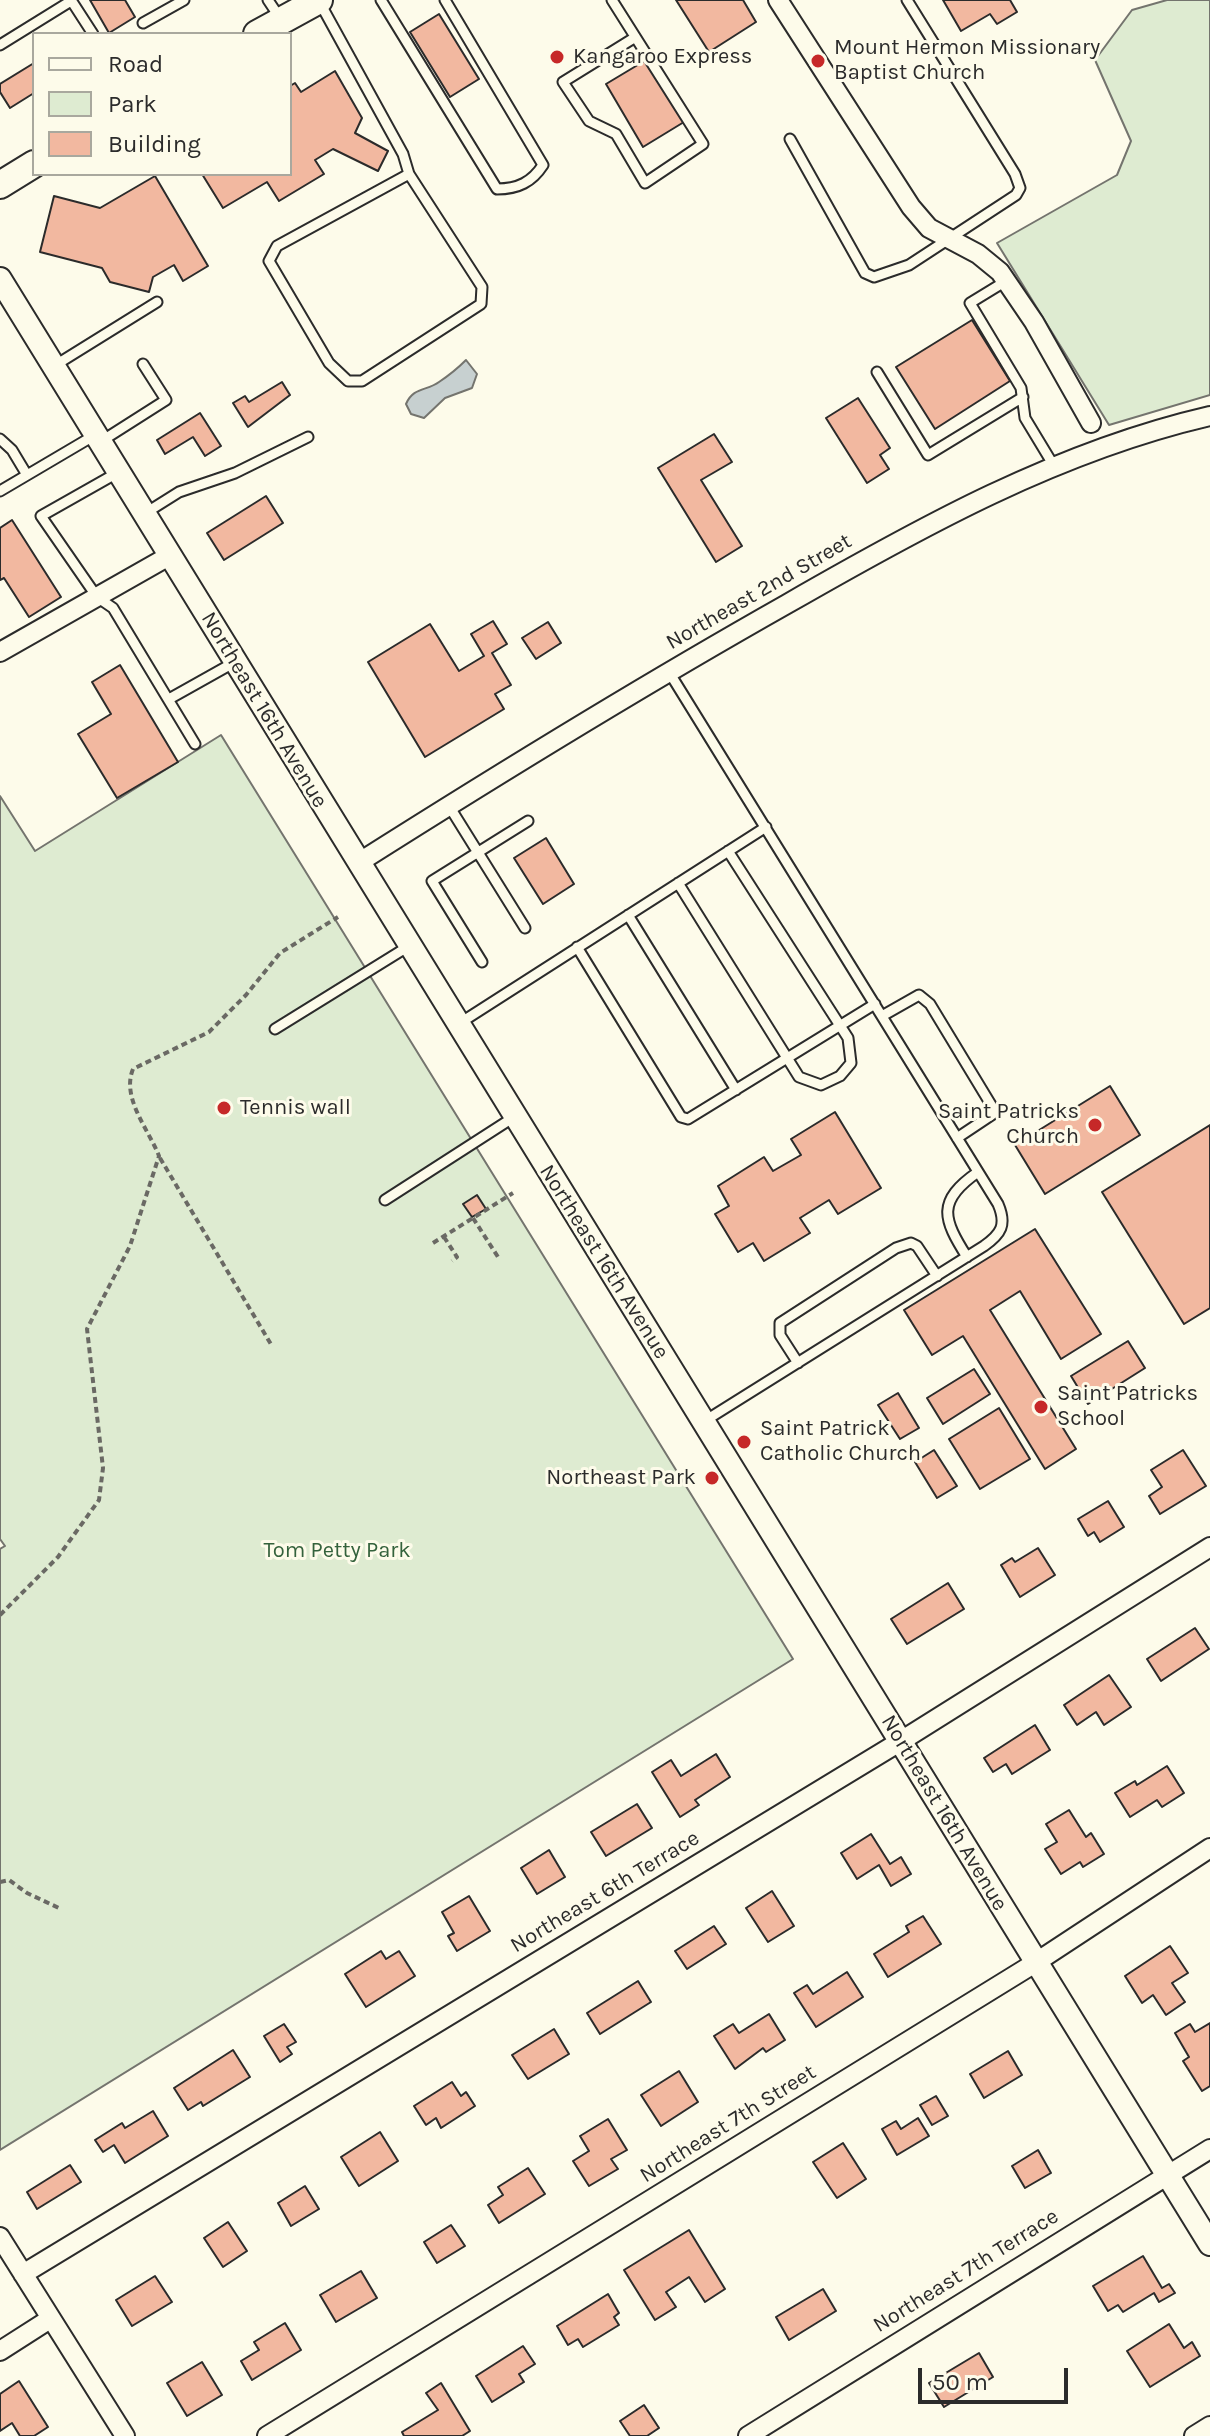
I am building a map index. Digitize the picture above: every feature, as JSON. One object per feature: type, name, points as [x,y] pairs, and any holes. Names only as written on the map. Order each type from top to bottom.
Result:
[{"type":"main road","points":[[258,32],[275,10],[319,0]]},
{"type":"main road","points":[[0,185],[32,165]]},
{"type":"street","points":[[778,0],[911,207],[929,228],[978,254],[1006,281],[1034,322],[1091,423]]},
{"type":"street","name":"Northeast 16th Avenue","points":[[0,279],[1210,2244]]},
{"type":"street","name":"Northeast 2nd Street","points":[[358,863],[669,671],[913,532],[1054,466],[1158,430],[1210,416]]},
{"type":"street","points":[[0,652],[169,556]]},
{"type":"street","name":"Northeast 6th Terrace","points":[[23,2274],[901,1741],[1210,1547]]},
{"type":"street","name":"Northeast 7th Street","points":[[267,2436],[1035,1963],[1210,1848]]},
{"type":"street","name":"Northeast 7th Terrace","points":[[748,2436],[1210,2149]]},
{"type":"street","points":[[0,2237],[125,2436]]},
{"type":"street","points":[[0,2351],[50,2319]]},
{"type":"street","points":[[1194,2436],[1210,2426]]},
{"type":"lane","points":[[0,45],[71,0],[92,32]]},
{"type":"lane","points":[[143,23],[184,0]]},
{"type":"lane","points":[[319,0],[403,154],[409,174],[482,287],[481,304],[362,381],[348,381],[329,363],[269,261],[277,246],[409,174]]},
{"type":"lane","points":[[381,0],[497,189],[514,189],[534,178],[543,165],[445,0]]},
{"type":"lane","points":[[612,0],[703,144],[645,183],[616,134],[589,121],[563,82],[634,38]]},
{"type":"lane","points":[[790,139],[865,273],[874,277],[886,275],[952,240],[1016,195],[1018,180],[907,0]]},
{"type":"lane","points":[[1006,281],[970,303],[1021,388],[1025,418],[1054,466]]},
{"type":"lane","points":[[54,366],[157,302]]},
{"type":"lane","points":[[0,491],[166,400],[143,364]]},
{"type":"lane","points":[[877,372],[928,455],[1023,397]]},
{"type":"lane","points":[[144,514],[179,492],[235,473],[308,437]]},
{"type":"lane","points":[[0,439],[12,450],[27,475]]},
{"type":"lane","points":[[117,473],[41,516],[97,597],[113,608],[195,744]]},
{"type":"lane","points":[[169,699],[235,662]]},
{"type":"lane","points":[[669,671],[978,1172],[1002,1214],[1003,1229],[967,1257],[703,1422]]},
{"type":"lane","points":[[449,806],[525,928]]},
{"type":"lane","points":[[482,962],[432,881],[528,821]]},
{"type":"lane","points":[[457,1024],[766,827]]},
{"type":"lane","points":[[678,883],[799,1077],[814,1085],[840,1076],[851,1063],[848,1038],[728,851]]},
{"type":"lane","points":[[628,915],[736,1090]]},
{"type":"lane","points":[[275,1029],[409,946]]},
{"type":"lane","points":[[577,947],[681,1117],[693,1117],[875,1004]]},
{"type":"lane","points":[[882,1016],[919,995],[930,1004],[993,1108],[993,1114],[986,1122],[957,1138]]},
{"type":"lane","points":[[385,1200],[514,1117]]},
{"type":"lane","points":[[967,1257],[947,1223],[946,1208],[955,1191],[978,1172]]},
{"type":"lane","points":[[798,1363],[780,1335],[780,1323],[896,1248],[911,1243],[917,1246],[937,1276]]},
{"type":"path","points":[[272,1346],[159,1156],[135,1109],[130,1089],[133,1069],[209,1032],[246,995],[280,953],[338,917]]},
{"type":"path","points":[[0,1615],[58,1557],[99,1500],[103,1468],[87,1329],[130,1246],[159,1156]]},
{"type":"path","points":[[433,1243],[513,1193]]},
{"type":"path","points":[[473,1218],[498,1257]]},
{"type":"path","points":[[444,1237],[457,1257],[452,1261]]},
{"type":"path","points":[[0,1882],[9,1880],[27,1893],[61,1909]]},
{"type":"green space","points":[[1167,0],[1210,0],[1210,395],[1109,425],[997,243],[1117,175],[1131,141],[1095,60],[1132,10]]},
{"type":"green space","name":"Tom Petty Park","points":[[221,735],[793,1659],[0,2150],[0,1549],[5,1546],[0,1539],[0,796],[35,851]]},
{"type":"shaded area","points":[[466,360],[477,374],[472,388],[445,398],[424,418],[411,414],[406,404],[412,395],[439,382]]},
{"type":"building","points":[[90,0],[125,0],[135,17],[108,32]]},
{"type":"building","points":[[676,0],[743,0],[756,22],[709,52]]},
{"type":"building","points":[[943,0],[1010,0],[1017,12],[997,24],[990,14],[961,31]]},
{"type":"building","points":[[439,14],[479,79],[450,97],[410,32]]},
{"type":"building","points":[[646,60],[684,122],[643,147],[606,84]]},
{"type":"building","points":[[32,64],[32,94],[10,108],[0,92],[0,84]]},
{"type":"building","points":[[335,71],[362,118],[355,133],[388,151],[378,171],[333,149],[315,160],[324,174],[279,201],[267,182],[223,208],[203,176],[292,176],[292,85],[295,83],[301,92]]},
{"type":"building","points":[[155,176],[208,266],[183,281],[174,265],[153,277],[149,292],[110,282],[102,268],[40,252],[54,196],[100,208]]},
{"type":"building","points":[[972,320],[1010,381],[935,429],[896,367]]},
{"type":"building","points":[[282,382],[290,395],[248,427],[233,403],[245,396],[249,402]]},
{"type":"building","points":[[858,398],[890,448],[880,455],[889,469],[867,483],[826,418]]},
{"type":"building","points":[[200,413],[221,446],[205,456],[193,437],[165,454],[157,440]]},
{"type":"building","points":[[714,434],[732,462],[701,480],[742,546],[716,562],[658,468]]},
{"type":"building","points":[[266,496],[283,523],[224,560],[207,533]]},
{"type":"building","points":[[12,520],[61,597],[29,617],[4,578],[0,580],[0,528]]},
{"type":"building","points":[[493,621],[507,644],[492,653],[511,685],[495,694],[504,709],[425,757],[368,662],[430,624],[459,671],[484,656],[471,634]]},
{"type":"building","points":[[548,622],[561,643],[536,659],[522,638]]},
{"type":"building","points":[[120,665],[178,762],[117,798],[78,734],[111,714],[92,682]]},
{"type":"building","points":[[546,838],[574,884],[543,904],[514,858]]},
{"type":"building","points":[[1110,1086],[1140,1135],[1045,1194],[1015,1145]]},
{"type":"building","points":[[835,1112],[881,1188],[838,1214],[829,1200],[800,1218],[810,1233],[764,1261],[753,1243],[738,1252],[715,1214],[729,1206],[718,1186],[764,1157],[773,1171],[801,1155],[791,1139]]},
{"type":"building","points":[[1210,1125],[1210,1308],[1184,1324],[1102,1192]]},
{"type":"building","points":[[477,1195],[486,1209],[472,1217],[463,1204]]},
{"type":"building","points":[[1035,1229],[1101,1334],[1061,1359],[1020,1291],[990,1310],[1076,1449],[1045,1469],[963,1336],[932,1355],[904,1310]]},
{"type":"building","points":[[1128,1341],[1145,1368],[1088,1404],[1071,1376]]},
{"type":"building","points":[[974,1369],[990,1394],[943,1424],[927,1398]]},
{"type":"building","points":[[898,1393],[919,1428],[900,1439],[878,1405]]},
{"type":"building","points":[[999,1408],[1030,1459],[980,1489],[949,1439]]},
{"type":"building","points":[[934,1450],[957,1486],[937,1498],[915,1462]]},
{"type":"building","points":[[1183,1450],[1206,1486],[1160,1514],[1149,1496],[1162,1487],[1151,1470]]},
{"type":"building","points":[[1108,1501],[1124,1527],[1100,1542],[1094,1532],[1088,1536],[1078,1519]]},
{"type":"building","points":[[1038,1548],[1055,1575],[1020,1597],[1001,1565],[1012,1558],[1015,1562]]},
{"type":"building","points":[[948,1583],[964,1609],[907,1644],[891,1619]]},
{"type":"building","points":[[1195,1628],[1209,1649],[1161,1681],[1147,1659]]},
{"type":"building","points":[[1109,1675],[1131,1707],[1104,1725],[1096,1712],[1077,1725],[1064,1705]]},
{"type":"building","points":[[1035,1725],[1050,1750],[1012,1774],[1006,1764],[993,1772],[984,1758]]},
{"type":"building","points":[[716,1754],[730,1777],[695,1800],[699,1805],[680,1817],[652,1772],[671,1760],[681,1776]]},
{"type":"building","points":[[1167,1766],[1184,1793],[1162,1807],[1157,1800],[1130,1817],[1115,1793],[1135,1781],[1137,1785]]},
{"type":"building","points":[[637,1804],[652,1828],[606,1856],[591,1832]]},
{"type":"building","points":[[1069,1810],[1086,1837],[1091,1833],[1104,1854],[1083,1867],[1080,1862],[1061,1874],[1045,1849],[1057,1842],[1046,1824]]},
{"type":"building","points":[[871,1834],[890,1864],[901,1857],[911,1874],[891,1886],[879,1865],[857,1879],[841,1853]]},
{"type":"building","points":[[549,1850],[565,1877],[537,1894],[521,1868]]},
{"type":"building","points":[[772,1891],[794,1926],[768,1942],[746,1908]]},
{"type":"building","points":[[469,1896],[490,1931],[457,1951],[448,1936],[454,1933],[442,1912]]},
{"type":"building","points":[[923,1916],[941,1944],[888,1977],[874,1954],[909,1932],[906,1926]]},
{"type":"building","points":[[714,1926],[726,1944],[687,1969],[675,1951]]},
{"type":"building","points":[[1170,1946],[1188,1973],[1172,1983],[1185,2002],[1166,2015],[1153,1995],[1142,2003],[1125,1976]]},
{"type":"building","points":[[381,1951],[386,1959],[399,1951],[415,1976],[366,2007],[345,1974]]},
{"type":"building","points":[[847,1972],[863,1997],[816,2027],[794,1993],[807,1985],[813,1994]]},
{"type":"building","points":[[638,1981],[651,2002],[600,2034],[587,2013]]},
{"type":"building","points":[[769,2014],[785,2040],[766,2052],[763,2048],[735,2069],[714,2036],[733,2024],[739,2033]]},
{"type":"building","points":[[1210,2023],[1210,2086],[1202,2091],[1183,2061],[1189,2057],[1175,2033],[1190,2024],[1195,2032]]},
{"type":"building","points":[[284,2024],[296,2042],[287,2047],[292,2054],[280,2062],[264,2036]]},
{"type":"building","points":[[554,2029],[569,2054],[528,2079],[512,2055]]},
{"type":"building","points":[[233,2050],[250,2077],[203,2106],[201,2102],[188,2110],[174,2088]]},
{"type":"building","points":[[1008,2051],[1022,2075],[984,2098],[970,2074]]},
{"type":"building","points":[[679,2071],[698,2102],[661,2126],[641,2095]]},
{"type":"building","points":[[452,2082],[461,2096],[466,2092],[475,2106],[441,2128],[436,2118],[426,2125],[414,2106]]},
{"type":"building","points":[[936,2096],[948,2116],[932,2125],[920,2105]]},
{"type":"building","points":[[153,2111],[168,2136],[125,2163],[114,2145],[103,2152],[95,2140],[122,2123],[125,2128]]},
{"type":"building","points":[[918,2118],[929,2136],[897,2155],[882,2129],[896,2121],[901,2129]]},
{"type":"building","points":[[608,2119],[627,2150],[611,2159],[618,2169],[589,2186],[573,2161],[589,2151],[580,2136]]},
{"type":"building","points":[[380,2132],[398,2161],[359,2186],[341,2157]]},
{"type":"building","points":[[843,2143],[866,2179],[837,2198],[813,2162]]},
{"type":"building","points":[[1038,2150],[1051,2173],[1025,2188],[1012,2166]]},
{"type":"building","points":[[70,2165],[81,2182],[37,2209],[27,2192]]},
{"type":"building","points":[[528,2168],[545,2194],[499,2223],[488,2205],[503,2195],[498,2187]]},
{"type":"building","points":[[305,2186],[319,2209],[291,2226],[278,2203]]},
{"type":"building","points":[[228,2222],[247,2251],[223,2267],[204,2238]]},
{"type":"building","points":[[451,2225],[465,2246],[437,2263],[424,2242]]},
{"type":"building","points":[[689,2230],[725,2289],[705,2302],[689,2277],[666,2292],[676,2307],[655,2320],[624,2270]]},
{"type":"building","points":[[1143,2256],[1162,2288],[1169,2284],[1175,2293],[1159,2302],[1154,2293],[1123,2312],[1118,2305],[1108,2311],[1093,2286]]},
{"type":"building","points":[[361,2271],[377,2298],[336,2322],[320,2295]]},
{"type":"building","points":[[155,2276],[172,2302],[132,2326],[116,2300]]},
{"type":"building","points":[[823,2289],[836,2311],[789,2340],[776,2317]]},
{"type":"building","points":[[608,2294],[619,2313],[614,2317],[619,2325],[583,2347],[578,2339],[568,2345],[557,2326]]},
{"type":"building","points":[[285,2323],[301,2350],[252,2380],[241,2361],[259,2350],[254,2342]]},
{"type":"building","points":[[1169,2324],[1184,2348],[1192,2342],[1200,2356],[1150,2387],[1127,2351]]},
{"type":"building","points":[[523,2346],[535,2364],[519,2374],[524,2382],[492,2402],[476,2376]]},
{"type":"building","points":[[979,2353],[993,2377],[944,2407],[929,2383]]},
{"type":"building","points":[[202,2362],[222,2395],[187,2416],[167,2383]]},
{"type":"building","points":[[19,2381],[48,2427],[34,2436],[20,2436],[12,2423],[0,2431],[0,2394]]},
{"type":"building","points":[[441,2383],[470,2431],[462,2436],[404,2436],[402,2432],[438,2410],[426,2393]]},
{"type":"building","points":[[644,2405],[659,2428],[647,2436],[630,2436],[620,2421]]},
{"type":"place","name":"Kangaroo Express","points":[[557,57]]},
{"type":"place","name":"Mount Hermon Missionary Baptist Church","points":[[818,61]]},
{"type":"place","name":"Tennis wall","points":[[224,1108]]},
{"type":"place","name":"Saint Patricks Church","points":[[1095,1125]]},
{"type":"place","name":"Saint Patricks School","points":[[1041,1407]]},
{"type":"place","name":"Saint Patrick Catholic Church","points":[[744,1442]]},
{"type":"place","name":"Northeast Park","points":[[712,1478]]}]
